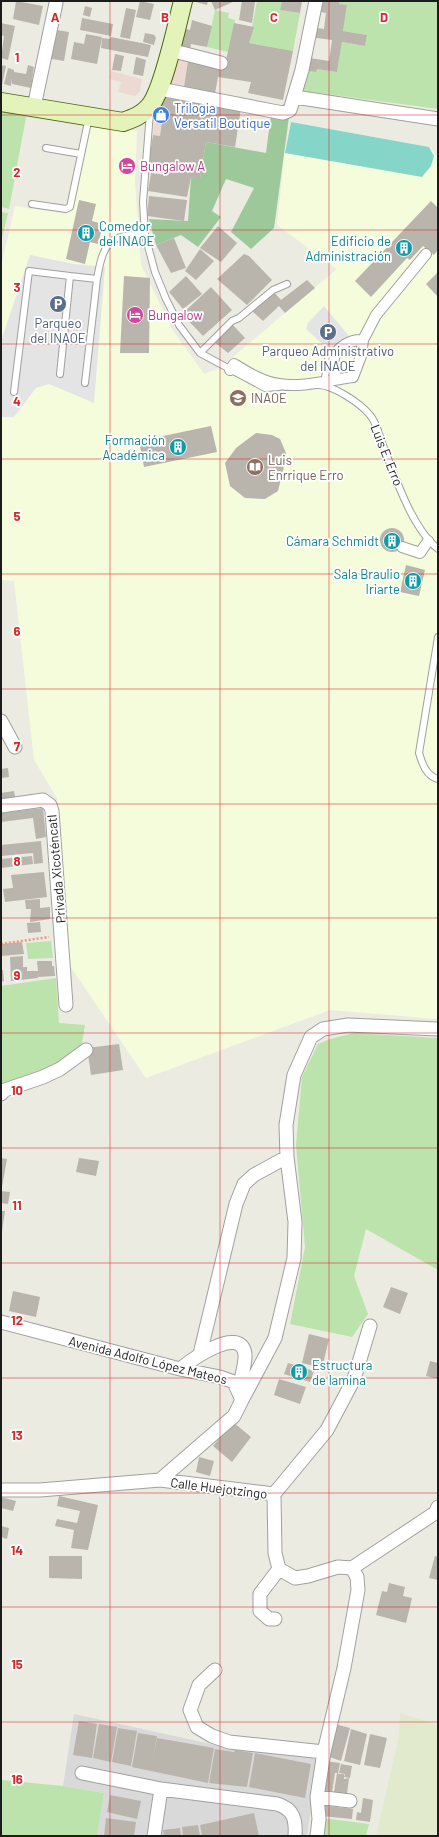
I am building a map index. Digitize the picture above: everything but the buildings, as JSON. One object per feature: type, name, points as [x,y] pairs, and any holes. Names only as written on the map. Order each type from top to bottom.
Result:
[{"type":"main road","points":[[1,102],[123,122],[137,118],[150,106],[160,89],[183,1]]},
{"type":"street","points":[[160,89],[283,113],[290,110],[302,70],[316,1]]},
{"type":"street","points":[[34,107],[56,3]]},
{"type":"street","points":[[170,50],[221,63]]},
{"type":"street","points":[[295,97],[438,119]]},
{"type":"street","points":[[230,370],[234,364],[252,375],[278,384],[324,383],[353,377],[361,356],[363,340],[376,315],[426,254]]},
{"type":"street","points":[[338,379],[332,371],[334,357],[345,344],[363,340]]},
{"type":"street","points":[[402,547],[420,553],[428,541]]},
{"type":"street","points":[[1,721],[16,747]]},
{"type":"street","name":"Privada Xicoténcatl","points":[[1,806],[43,800],[50,805],[52,812],[66,1005]]},
{"type":"street","points":[[240,1395],[275,1338],[294,1258],[295,1222],[287,1157],[286,1125],[294,1075],[311,1038],[323,1029],[348,1025],[438,1029]]},
{"type":"street","points":[[1,1094],[5,1090],[43,1077],[60,1069],[86,1050]]},
{"type":"street","points":[[200,1354],[236,1204],[244,1184],[254,1174],[287,1157]]},
{"type":"street","name":"Avenida Adolfo López Mateos","points":[[1,1322],[180,1369],[220,1377],[234,1382],[240,1395]]},
{"type":"street","points":[[274,1494],[327,1430],[354,1379],[370,1326]]},
{"type":"street","points":[[160,1480],[234,1416],[240,1395],[245,1355],[243,1348],[236,1343],[223,1344],[200,1354],[180,1369]]},
{"type":"street","name":"Calle Huejotzingo","points":[[1,1490],[40,1490],[160,1480],[274,1494],[274,1554],[279,1569]]},
{"type":"street","points":[[275,1619],[269,1619],[260,1611],[260,1594],[279,1569],[295,1578],[308,1576],[338,1567],[352,1568],[436,1513],[438,1507]]},
{"type":"street","points":[[317,1836],[319,1819],[317,1798],[324,1752],[344,1668],[358,1590],[357,1577],[352,1568]]},
{"type":"street","points":[[215,1670],[199,1685],[190,1710],[196,1727],[212,1736],[229,1742],[324,1752]]},
{"type":"street","points":[[82,1773],[161,1789],[278,1804],[286,1807],[292,1813],[295,1836]]},
{"type":"street","points":[[154,1836],[161,1789]]},
{"type":"street","points":[[317,1798],[350,1801]]},
{"type":"lane","points":[[150,106],[143,202],[146,235],[155,272],[179,325],[200,352],[230,370]]},
{"type":"lane","points":[[32,204],[66,209],[70,207],[89,116]]},
{"type":"lane","points":[[46,148],[81,154]]},
{"type":"lane","points":[[85,383],[101,254],[108,244],[118,237],[130,234],[146,235]]},
{"type":"lane","points":[[14,392],[29,271],[97,279]]},
{"type":"lane","points":[[60,374],[70,276]]},
{"type":"lane","points":[[200,352],[232,321],[239,318],[273,290],[287,284]]},
{"type":"lane","points":[[324,383],[329,355]]},
{"type":"lane","name":"Luis E. Erro","points":[[324,383],[350,398],[370,415],[397,483],[417,524],[428,541],[438,549]]},
{"type":"lane","points":[[438,637],[435,668],[419,753],[424,767],[434,778],[438,779]]},
{"type":"path","name":"Privada Xicoténcatl","points":[[1,944],[61,935]]},
{"type":"shaded area","points":[[170,50],[189,55],[183,93],[160,89]]},
{"type":"shaded area","points":[[111,71],[142,79],[140,91],[135,96],[118,92],[121,82],[109,79]]},
{"type":"shaded area","points":[[155,120],[162,122],[160,136],[153,135]]},
{"type":"shaded area","points":[[291,122],[429,147],[438,157],[438,1019],[330,1010],[146,1078],[70,966],[57,798],[34,760],[14,581],[1,580],[1,266],[15,206],[67,214],[90,124],[137,131],[135,182],[141,265],[172,329],[204,374],[220,368],[337,269],[277,225],[285,150]]},
{"type":"shaded area","points":[[291,122],[429,147],[434,156],[431,166],[422,177],[285,153]]},
{"type":"shaded area","name":"Parqueo del INAOE","points":[[30,255],[74,264],[105,267],[94,403],[49,384],[36,388],[14,417],[1,417],[1,341]]},
{"type":"shaded area","name":"Parqueo Administrativo del INAOE","points":[[324,306],[349,336],[333,354],[306,329],[308,323]]},
{"type":"shaded area","points":[[400,1713],[438,1725],[438,1836],[376,1836],[399,1736]]},
{"type":"shaded area","points":[[74,1714],[234,1749],[319,1756],[307,1836],[97,1836],[104,1793],[63,1786]]},
{"type":"green space","points":[[257,1],[282,1],[280,10],[300,13],[293,51],[249,43]]},
{"type":"green space","points":[[339,1],[438,1],[438,109],[297,90],[302,70],[316,72],[317,69],[337,72],[342,42],[365,46],[367,35],[343,31],[347,5],[339,4]]},
{"type":"green space","points":[[215,10],[229,13],[228,18],[235,20],[228,52],[207,47]]},
{"type":"green space","points":[[1,107],[27,112],[9,209],[1,207]]},
{"type":"green space","points":[[271,115],[289,117],[274,228],[251,249],[231,232],[254,188],[226,179],[212,211],[221,217],[198,247],[181,235],[156,245],[149,219],[188,221],[191,177],[200,178],[206,142],[266,153]]},
{"type":"green space","points":[[1,212],[8,213],[1,242]]},
{"type":"green space","points":[[51,941],[53,958],[28,959],[26,943]]},
{"type":"green space","points":[[56,978],[59,1023],[85,1025],[81,1049],[59,1066],[1,1089],[1,986]]},
{"type":"green space","points":[[354,1033],[438,1038],[438,1270],[366,1229],[354,1276],[368,1314],[352,1337],[290,1324],[305,1247],[296,1145],[302,1077],[318,1044],[330,1039]]},
{"type":"green space","points":[[1,1780],[63,1786],[104,1793],[97,1836],[1,1836]]},
{"type":"green space","points":[[322,1818],[369,1824],[366,1836],[320,1836]]},
{"type":"place","name":"Trilogia Versatil Boutique","points":[[161,115]]},
{"type":"place","name":"Bungalow A","points":[[127,166]]},
{"type":"place","name":"Comedor del INAOE","points":[[86,233]]},
{"type":"place","name":"Edificio de Administración","points":[[404,248]]},
{"type":"place","name":"Parqueo del INAOE","points":[[58,304]]},
{"type":"place","name":"Bungalow","points":[[135,315]]},
{"type":"place","name":"Parqueo Administrativo del INAOE","points":[[328,332]]},
{"type":"place","name":"INAOE","points":[[238,398]]},
{"type":"place","name":"Formación Académica","points":[[178,447]]},
{"type":"place","name":"Luis Enrrique Erro","points":[[255,467]]},
{"type":"place","name":"Cámara Schmidt","points":[[392,541]]},
{"type":"place","name":"Sala Braulio Iriarte","points":[[413,581]]},
{"type":"place","name":"Estructura de lamina","points":[[299,1372]]}]
